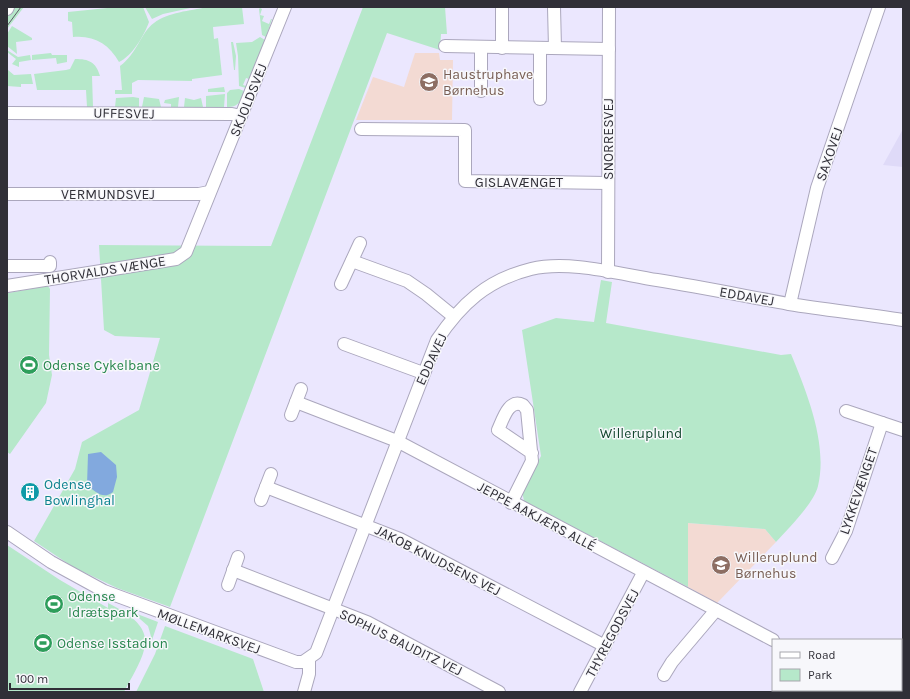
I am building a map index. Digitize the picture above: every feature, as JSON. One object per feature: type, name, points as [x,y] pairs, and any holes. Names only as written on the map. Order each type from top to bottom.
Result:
[{"type":"street","name":"SKJOLDSVEJ","points":[[209,192],[215,185],[286,7]]},
{"type":"street","points":[[502,7],[502,48]]},
{"type":"street","points":[[554,7],[555,48]]},
{"type":"street","name":"SNORRESVEJ","points":[[608,272],[609,7]]},
{"type":"street","name":"SAXOVEJ","points":[[790,304],[817,188],[879,7]]},
{"type":"street","points":[[445,46],[481,48],[609,48]]},
{"type":"street","points":[[481,48],[481,91]]},
{"type":"street","points":[[540,48],[540,99]]},
{"type":"street","name":"UFFESVEJ","points":[[7,113],[232,114],[242,116]]},
{"type":"street","name":"GISLAVÆNGET","points":[[361,129],[465,130],[465,182],[608,183]]},
{"type":"street","name":"VERMUNDSVEJ","points":[[7,194],[199,194],[209,192]]},
{"type":"street","name":"THORVALDS VÆNGE","points":[[7,286],[176,259],[186,252],[191,244],[209,192]]},
{"type":"street","points":[[341,284],[360,243]]},
{"type":"street","points":[[352,261],[407,281],[453,316]]},
{"type":"street","name":"THORVALDS VÆNGE","points":[[7,266],[50,266],[50,262]]},
{"type":"street","name":"EDDAVEJ","points":[[309,660],[316,653],[437,340],[453,316],[481,291],[514,274],[533,269],[559,266],[608,272],[790,304],[903,320]]},
{"type":"street","points":[[344,344],[423,373]]},
{"type":"street","points":[[291,415],[301,389]]},
{"type":"street","name":"JEPPE AAKJÆRS ALLÉ","points":[[296,402],[397,441],[643,573],[772,639]]},
{"type":"street","points":[[846,411],[903,430]]},
{"type":"street","name":"LYKKEVÆNGET","points":[[832,558],[846,531],[882,423]]},
{"type":"street","points":[[511,503],[532,461],[532,453]]},
{"type":"street","points":[[261,500],[271,474]]},
{"type":"street","name":"JAKOB KNUDSENS VEJ","points":[[266,486],[400,539],[605,646]]},
{"type":"street","name":"MØLLEMARKSVEJ","points":[[7,532],[51,562],[104,591],[296,662],[309,660]]},
{"type":"street","points":[[228,585],[238,557]]},
{"type":"street","name":"SOPHUS BAUDITZ VEJ","points":[[233,570],[367,622],[499,692]]},
{"type":"street","name":"THYREGODSVEJ","points":[[580,692],[643,573]]},
{"type":"street","points":[[664,675],[672,662],[716,610]]},
{"type":"street","points":[[304,692],[309,674],[309,660]]},
{"type":"shaded area","name":"Haustruphave Børnehus","points":[[415,53],[439,53],[440,60],[453,60],[452,120],[356,120],[373,77],[404,87]]},
{"type":"shaded area","points":[[903,129],[903,167],[883,165]]},
{"type":"shaded area","name":"Willeruplund Børnehus","points":[[688,523],[765,529],[776,542],[717,603],[688,587]]},
{"type":"green space","points":[[13,7],[24,7],[7,29],[7,16]]},
{"type":"green space","points":[[117,7],[143,7],[149,22],[137,45],[124,59],[119,62],[111,50],[100,42],[94,39],[73,37],[72,22],[68,21],[68,12]]},
{"type":"green space","points":[[145,7],[195,7],[163,14],[152,19]]},
{"type":"green space","points":[[207,7],[242,7],[244,24],[213,27],[214,39],[218,38],[222,75],[192,79],[192,81],[138,80],[132,83],[132,94],[115,94],[115,90],[122,90],[120,66],[131,55],[146,32],[154,23],[166,16],[179,12]]},
{"type":"green space","points":[[363,7],[445,7],[447,34],[441,34],[440,50],[387,33],[170,607],[117,588],[73,567],[34,541],[75,469],[82,442],[139,410],[160,338],[115,336],[104,330],[99,245],[271,246]]},
{"type":"green space","points":[[259,9],[262,9],[260,15],[264,16],[262,21],[269,24],[272,19],[266,37],[262,35]]},
{"type":"green space","points":[[12,26],[32,38],[32,40],[16,42],[17,54],[7,46],[7,34]]},
{"type":"green space","points":[[260,37],[265,40],[249,79],[246,78],[243,85],[246,86],[246,88],[239,86],[236,43],[252,42]]},
{"type":"green space","points":[[231,42],[233,42],[236,56],[235,70],[234,70]]},
{"type":"green space","points":[[7,50],[18,57],[30,55],[31,60],[19,62],[19,67],[12,64],[16,59],[7,52]]},
{"type":"green space","points":[[51,53],[52,55],[67,55],[67,62],[57,64],[56,58],[32,60],[32,55]]},
{"type":"green space","points":[[75,59],[88,61],[94,64],[100,76],[92,76],[93,107],[87,107],[86,90],[37,90],[34,74],[70,69]]},
{"type":"green space","points":[[8,70],[14,75],[31,74],[33,84],[21,84],[21,87],[7,86]]},
{"type":"green space","points":[[224,87],[225,92],[208,92],[208,89]]},
{"type":"green space","points":[[239,89],[244,91],[240,101],[237,105],[227,107],[227,93],[230,90]]},
{"type":"green space","points":[[225,94],[224,107],[206,107],[206,96]]},
{"type":"green space","points":[[144,97],[159,99],[161,107],[142,107]]},
{"type":"green space","points":[[179,97],[178,107],[171,107],[171,104],[164,103],[165,100]]},
{"type":"green space","points":[[116,98],[139,98],[139,107],[115,107]]},
{"type":"green space","points":[[185,98],[194,100],[201,98],[203,107],[184,107]]},
{"type":"green space","name":"Odense Cykelbane","points":[[7,269],[8,293],[48,286],[50,289],[49,355],[52,375],[46,403],[10,454],[7,452]]},
{"type":"green space","name":"Willeruplund","points":[[601,280],[612,282],[606,323],[781,355],[791,354],[814,419],[820,453],[820,470],[816,493],[806,508],[776,542],[765,529],[688,523],[688,587],[524,501],[522,491],[541,456],[522,330],[556,318],[594,322]]},
{"type":"green space","name":"Odense Idrætspark","points":[[7,545],[60,580],[108,608],[108,603],[137,622],[143,631],[145,641],[144,652],[124,692],[7,692]]},
{"type":"green space","points":[[132,612],[158,622],[152,640],[148,626]]},
{"type":"green space","points":[[165,626],[253,659],[264,692],[136,692],[155,654]]},
{"type":"water","points":[[101,452],[116,465],[117,477],[113,492],[106,495],[100,494],[87,485],[88,454]]},
{"type":"tram line","points":[[7,26],[21,7]]},
{"type":"place","name":"Haustruphave Børnehus","points":[[429,82]]},
{"type":"place","name":"Odense Cykelbane","points":[[29,365]]},
{"type":"place","name":"Odense Bowlinghal","points":[[30,492]]},
{"type":"place","name":"Willeruplund Børnehus","points":[[721,565]]},
{"type":"place","name":"Odense Idrætspark","points":[[54,604]]},
{"type":"place","name":"Odense Isstadion","points":[[43,643]]}]
